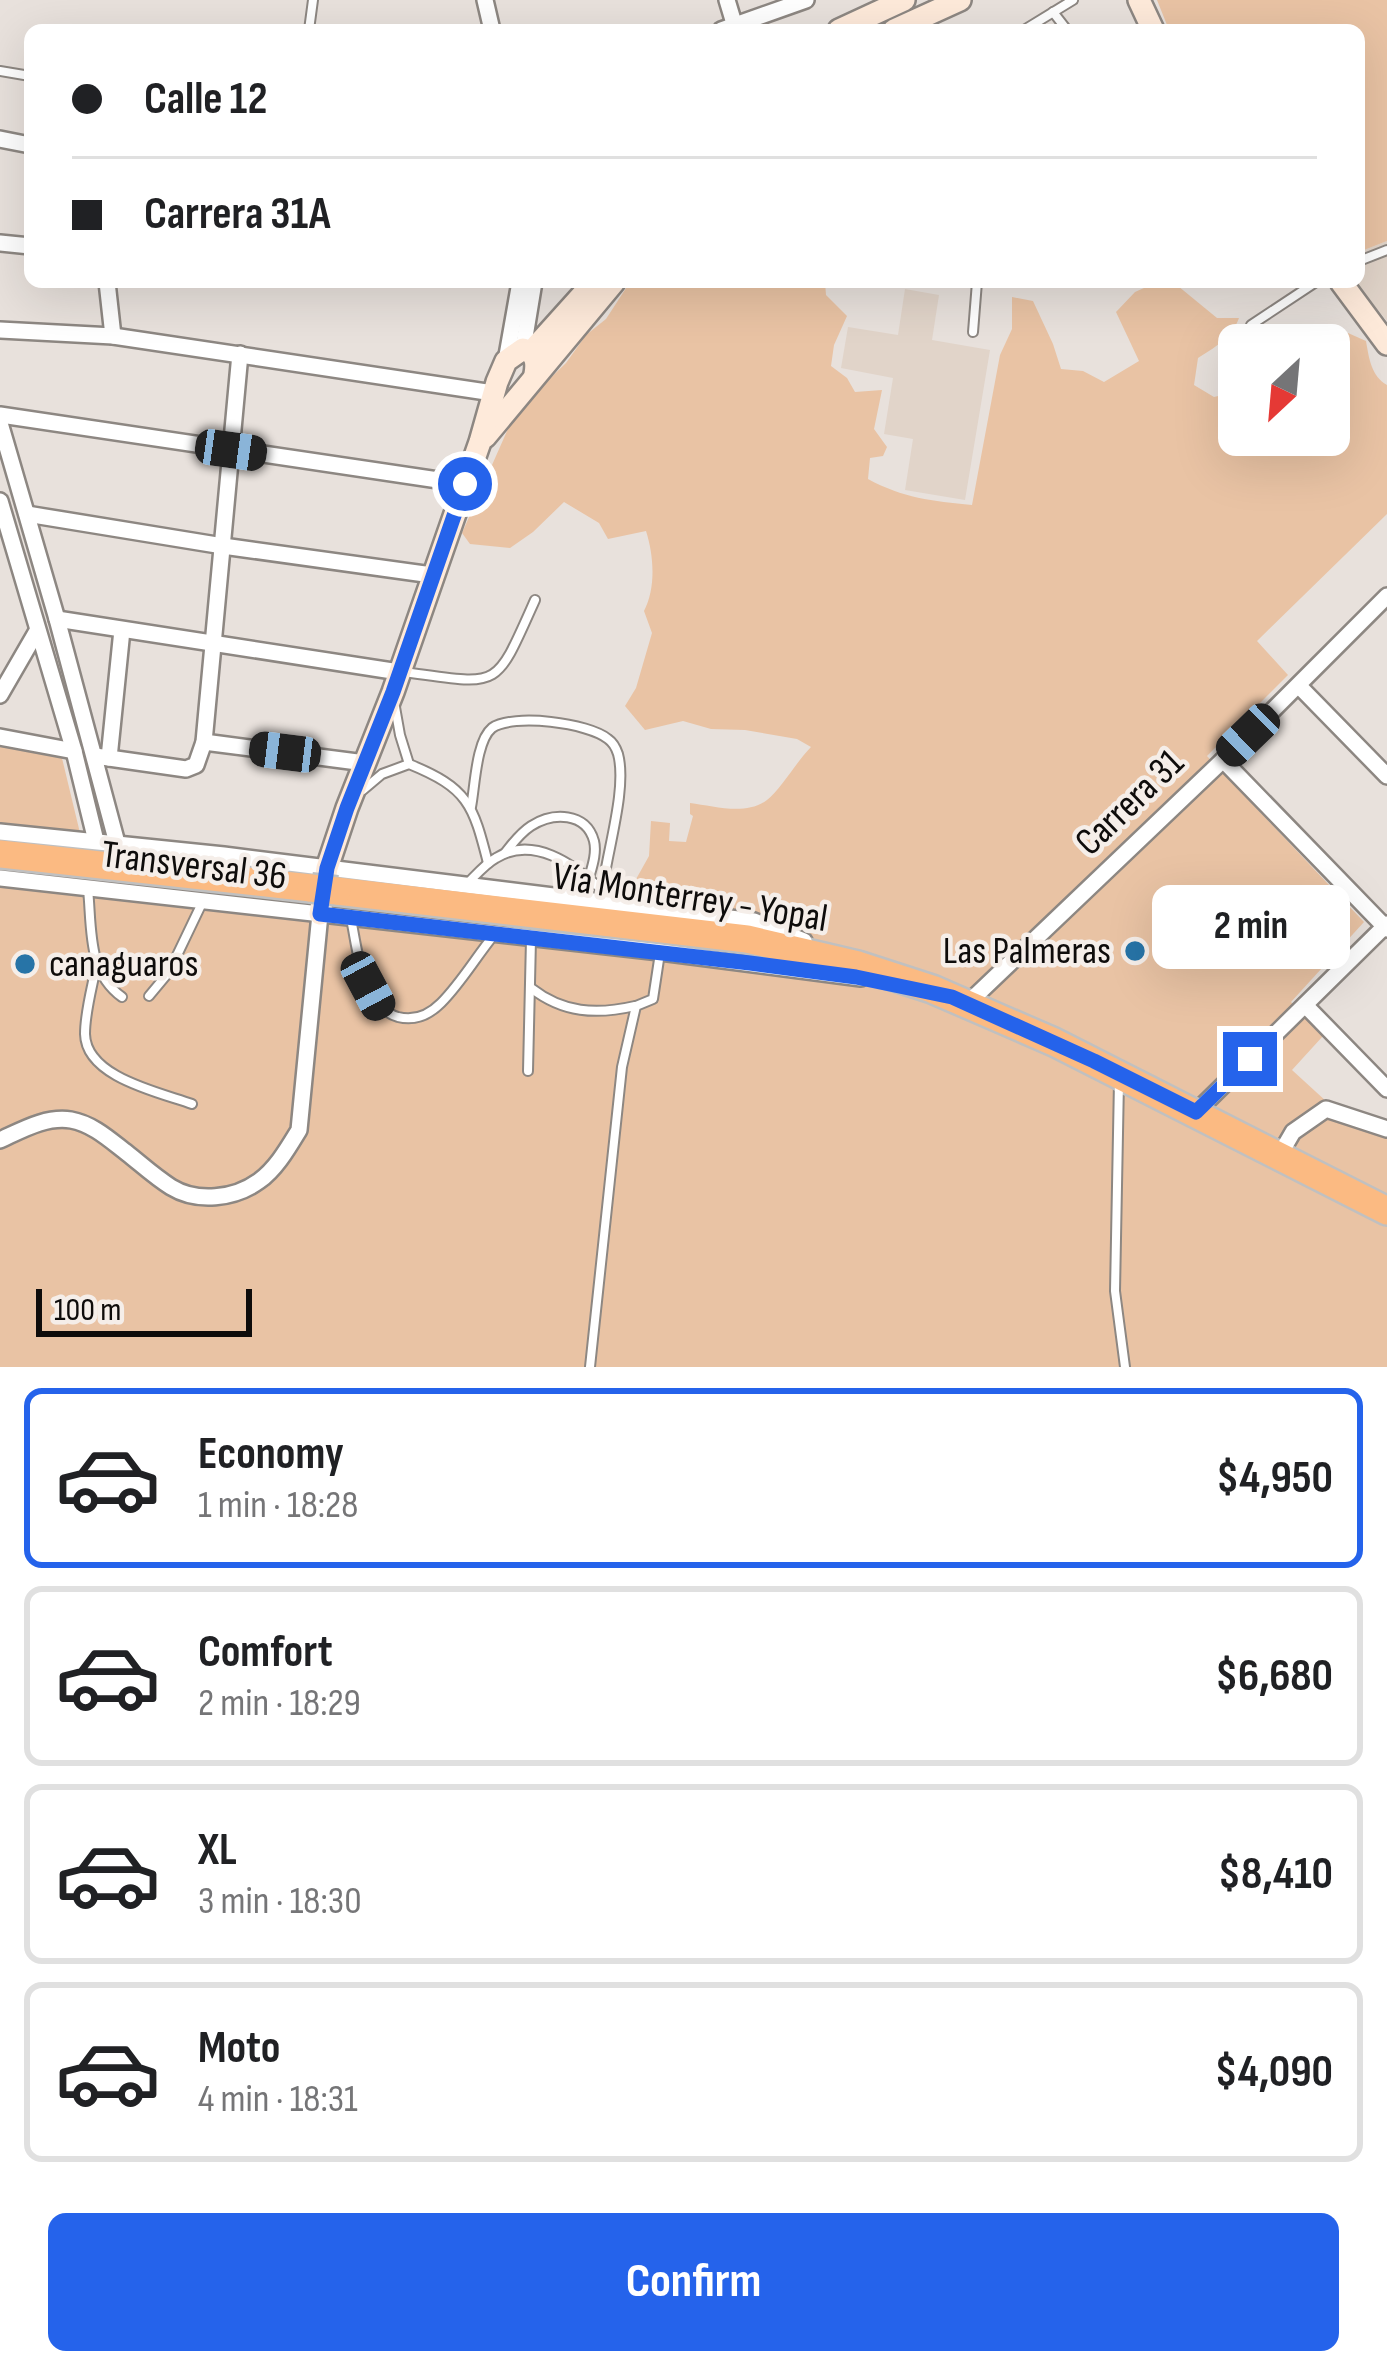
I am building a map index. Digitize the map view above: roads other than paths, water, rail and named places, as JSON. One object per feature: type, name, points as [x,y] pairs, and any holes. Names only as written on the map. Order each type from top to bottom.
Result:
[{"type":"highway","name":"Vía Monterrey - Yopal","points":[[0,854],[747,939],[858,964],[959,1000]]},
{"type":"main road","points":[[852,24],[904,0]]},
{"type":"main road","points":[[907,24],[960,0]]},
{"type":"main road","points":[[481,442],[493,393],[589,288]]},
{"type":"main road","points":[[324,890],[347,808],[481,442],[524,359],[607,288]]},
{"type":"street","points":[[742,24],[806,0]]},
{"type":"street","points":[[108,288],[113,336]]},
{"type":"street","points":[[520,288],[524,359]]},
{"type":"street","points":[[524,359],[533,288]]},
{"type":"street","points":[[0,330],[113,336],[493,393]]},
{"type":"street","points":[[102,757],[187,769],[196,765],[204,742],[240,353]]},
{"type":"street","points":[[117,843],[102,757],[0,419],[465,484]]},
{"type":"street","points":[[0,501],[96,841]]},
{"type":"street","points":[[27,514],[432,575]]},
{"type":"street","points":[[27,596],[50,593]]},
{"type":"street","name":"Carrera 31","points":[[959,1000],[1384,607]]},
{"type":"street","points":[[58,619],[215,644],[396,682]]},
{"type":"street","points":[[102,757],[122,630]]},
{"type":"street","points":[[0,695],[37,631]]},
{"type":"street","points":[[1299,686],[1387,776]]},
{"type":"street","points":[[0,737],[74,751]]},
{"type":"street","points":[[204,742],[365,763]]},
{"type":"street","points":[[1196,1112],[1386,927],[1223,760]]},
{"type":"street","name":"Transversal 36","points":[[0,832],[117,843],[324,890],[467,884],[601,896],[754,922],[890,979]]},
{"type":"street","points":[[0,1140],[34,1124],[68,1119],[100,1132],[173,1189],[194,1196],[218,1197],[261,1180],[299,1130],[324,890]]},
{"type":"street","name":"Transversal 36","points":[[324,890],[350,918],[494,934]]},
{"type":"street","points":[[1305,1005],[1387,1088]]},
{"type":"street","points":[[1279,1156],[1293,1132],[1326,1109],[1387,1129]]},
{"type":"lane","points":[[1034,24],[1073,0]]},
{"type":"lane","points":[[1053,12],[1062,24]]},
{"type":"lane","points":[[973,332],[976,288]]},
{"type":"lane","points":[[1253,324],[1307,288]]},
{"type":"lane","points":[[1345,288],[1387,344]]},
{"type":"lane","points":[[488,863],[471,807],[455,787],[410,764],[395,715],[396,682],[489,678],[511,656],[536,600]]},
{"type":"lane","points":[[471,807],[482,745],[500,724],[547,722],[608,738],[619,760],[619,788],[601,896]]},
{"type":"lane","points":[[347,808],[382,774],[410,764]]},
{"type":"lane","points":[[505,854],[531,826],[558,815],[573,818],[593,837],[589,878]]},
{"type":"lane","points":[[467,884],[505,854],[537,851],[559,857],[589,878],[601,896]]},
{"type":"lane","points":[[0,878],[203,901],[324,890],[494,934],[890,979]]},
{"type":"lane","points":[[88,887],[96,967],[85,1031],[87,1049],[117,1076],[192,1104]]},
{"type":"lane","points":[[149,996],[169,972],[203,901]]},
{"type":"lane","points":[[350,918],[368,986],[379,1007],[408,1019],[426,1015],[441,1004],[494,934]]},
{"type":"lane","points":[[528,1071],[531,938]]},
{"type":"lane","points":[[530,987],[544,998],[583,1012],[636,1006],[653,998],[660,952]]},
{"type":"lane","points":[[96,967],[122,997]]},
{"type":"lane","points":[[959,1000],[1119,1073],[1387,1211]]},
{"type":"lane","points":[[590,1367],[622,1066],[636,1006]]},
{"type":"lane","points":[[1119,1073],[1115,1291],[1125,1367]]},
{"type":"place","name":"Las Palmeras","points":[[1135,951]]},
{"type":"place","name":"canaguaros","points":[[25,964]]}]
